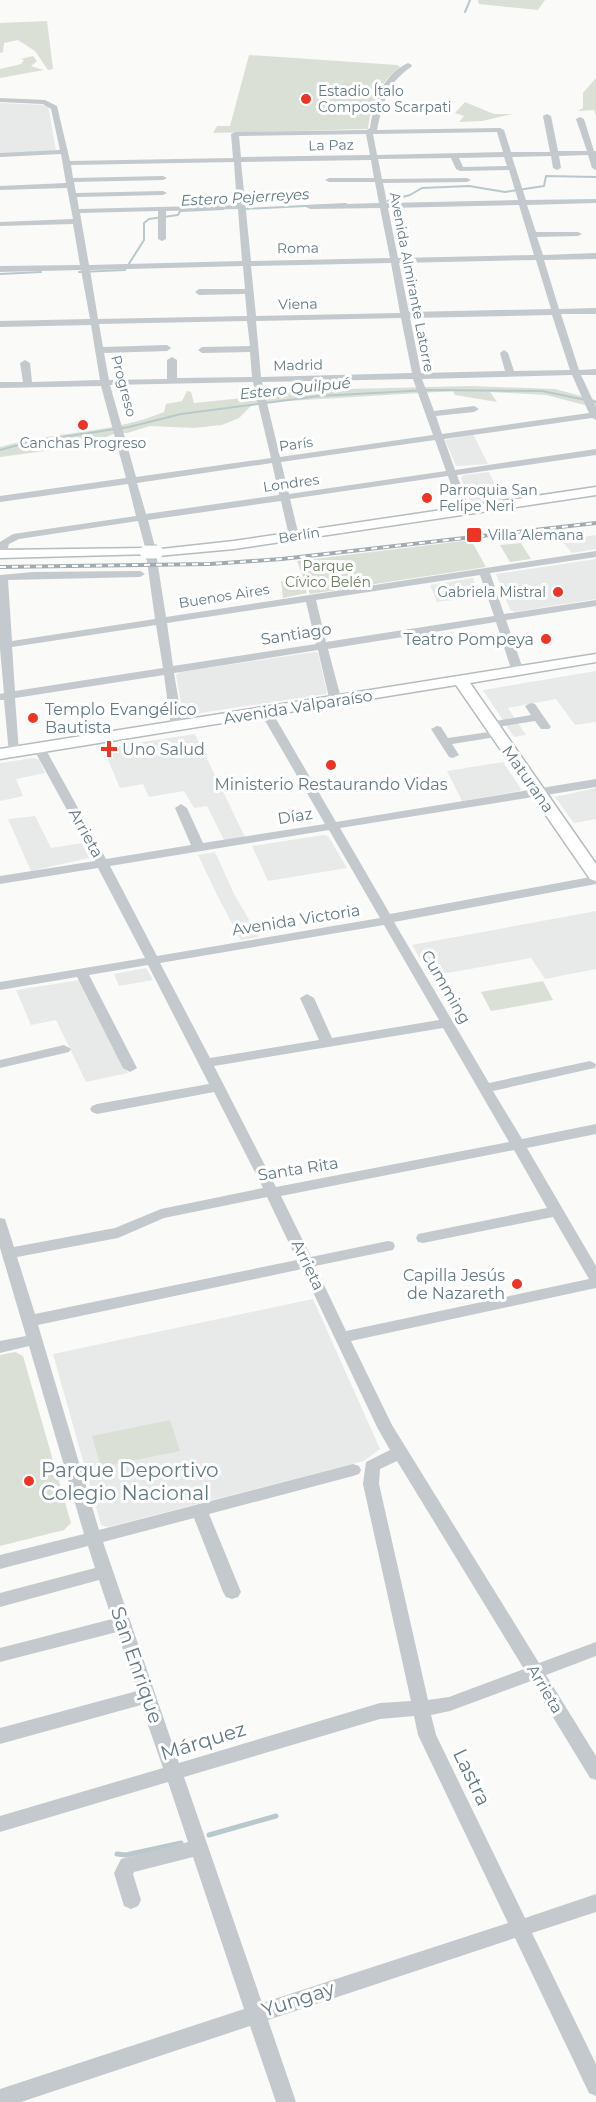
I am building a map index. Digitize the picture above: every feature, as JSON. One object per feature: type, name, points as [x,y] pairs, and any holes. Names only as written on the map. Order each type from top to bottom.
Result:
[{"type":"main road","name":"Berlín","points":[[0,554],[151,552],[234,545],[596,491]]},
{"type":"main road","name":"Avenida Valparaíso","points":[[6,753],[336,702],[596,658]]},
{"type":"main road","name":"Maturana","points":[[461,681],[596,878]]},
{"type":"street","name":"Avenida Almirante Latorre","points":[[408,65],[391,76],[377,107],[374,129],[369,132],[419,385],[465,511]]},
{"type":"street","name":"Progreso","points":[[0,100],[51,103],[65,152],[105,383],[120,430],[150,547],[159,621],[177,727]]},
{"type":"street","points":[[547,116],[557,168]]},
{"type":"street","points":[[580,119],[594,153],[596,168]]},
{"type":"street","points":[[294,536],[257,379],[235,134],[500,130],[576,373],[594,413]]},
{"type":"street","points":[[0,155],[65,152]]},
{"type":"street","name":"La Paz","points":[[67,163],[594,153]]},
{"type":"street","points":[[329,180],[467,181],[454,156]]},
{"type":"street","points":[[461,169],[512,168]]},
{"type":"street","points":[[0,188],[163,178]]},
{"type":"street","points":[[73,195],[163,193]]},
{"type":"street","points":[[310,207],[596,201]]},
{"type":"street","points":[[76,211],[162,214],[242,208]]},
{"type":"street","points":[[162,214],[162,239]]},
{"type":"street","points":[[0,224],[77,221]]},
{"type":"street","points":[[532,235],[578,234]]},
{"type":"street","name":"Roma","points":[[0,269],[87,270],[120,265],[596,256]]},
{"type":"street","points":[[199,292],[249,291]]},
{"type":"street","name":"Viena","points":[[0,324],[596,311]]},
{"type":"street","points":[[99,346],[146,341]]},
{"type":"street","points":[[99,346],[167,348]]},
{"type":"street","points":[[202,350],[254,349]]},
{"type":"street","points":[[504,353],[511,375]]},
{"type":"street","points":[[172,360],[172,381]]},
{"type":"street","points":[[25,363],[28,384]]},
{"type":"street","name":"Madrid","points":[[0,385],[257,379],[419,385],[511,375],[596,372]]},
{"type":"street","points":[[429,414],[474,409]]},
{"type":"street","name":"París","points":[[0,499],[438,438],[594,413]]},
{"type":"street","name":"Londres","points":[[0,554],[6,540],[17,536],[596,452]]},
{"type":"street","name":"Buenos Aires","points":[[4,645],[596,555]]},
{"type":"street","points":[[484,571],[518,672]]},
{"type":"street","points":[[6,753],[1,579],[33,574],[140,574]]},
{"type":"street","points":[[310,598],[336,702]]},
{"type":"street","name":"Santiago","points":[[5,696],[596,603]]},
{"type":"street","points":[[445,742],[493,729],[541,722],[531,706]]},
{"type":"street","name":"Cumming","points":[[266,712],[385,920],[558,1211],[596,1281]]},
{"type":"street","points":[[437,729],[453,755]]},
{"type":"street","name":"Arrieta","points":[[39,748],[207,1063],[308,1263],[385,1427],[596,1772]]},
{"type":"street","name":"Díaz","points":[[4,880],[596,783]]},
{"type":"street","points":[[181,808],[199,849]]},
{"type":"street","points":[[0,866],[4,880]]},
{"type":"street","name":"Avenida Victoria","points":[[0,986],[385,920],[596,878]]},
{"type":"street","points":[[81,973],[130,1068]]},
{"type":"street","points":[[307,998],[328,1044]]},
{"type":"street","points":[[207,1063],[446,1023]]},
{"type":"street","points":[[0,1064],[64,1049]]},
{"type":"street","points":[[485,1088],[590,1065]]},
{"type":"street","points":[[97,1109],[219,1087]]},
{"type":"street","name":"Santa Rita","points":[[3,1238],[118,1233],[161,1214],[596,1130]]},
{"type":"street","points":[[423,1238],[558,1211]]},
{"type":"street","name":"San Enrique","points":[[3,1238],[30,1321],[93,1537],[286,2102]]},
{"type":"street","points":[[30,1321],[388,1246]]},
{"type":"street","points":[[343,1337],[596,1281]]},
{"type":"street","points":[[0,1347],[35,1339]]},
{"type":"street","name":"Lastra","points":[[400,1452],[372,1466],[372,1497],[427,1736],[596,2086]]},
{"type":"street","points":[[0,1562],[353,1470]]},
{"type":"street","points":[[199,1509],[232,1592]]},
{"type":"street","points":[[0,1600],[105,1572]]},
{"type":"street","points":[[1,1656],[123,1623]]},
{"type":"street","name":"Márquez","points":[[0,1824],[380,1711],[402,1707],[419,1709],[450,1704],[596,1649]]},
{"type":"street","points":[[0,1736],[147,1696]]},
{"type":"street","points":[[131,1900],[123,1873],[129,1864],[199,1847]]},
{"type":"street","name":"Yungay","points":[[0,2099],[596,1903]]},
{"type":"shaded area","points":[[0,103],[48,105],[56,151],[0,153]]},
{"type":"shaded area","points":[[473,434],[488,464],[456,466],[445,440]]},
{"type":"shaded area","points":[[489,472],[502,501],[472,504],[461,478],[464,475]]},
{"type":"shaded area","points":[[596,535],[596,549],[572,553],[561,540]]},
{"type":"shaded area","points":[[596,559],[596,599],[515,612],[510,610],[496,574]]},
{"type":"shaded area","points":[[473,578],[479,597],[437,602],[430,585]]},
{"type":"shaded area","points":[[318,653],[326,694],[183,714],[176,675],[180,672]]},
{"type":"shaded area","points":[[596,671],[596,722],[575,725],[556,699],[508,708],[526,735],[514,737],[483,690]]},
{"type":"shaded area","points":[[195,734],[245,837],[224,840],[207,806],[194,808],[184,791],[149,797],[143,784],[120,788],[103,748]]},
{"type":"shaded area","points":[[34,758],[39,760],[45,773],[16,779],[23,796],[0,801],[0,763]]},
{"type":"shaded area","points":[[503,762],[521,789],[520,791],[462,801],[447,771]]},
{"type":"shaded area","points":[[596,788],[596,819],[574,823],[555,797]]},
{"type":"shaded area","points":[[35,816],[51,848],[82,843],[89,858],[31,871],[8,819]]},
{"type":"shaded area","points":[[328,836],[347,868],[268,881],[252,846]]},
{"type":"shaded area","points":[[215,852],[234,894],[259,937],[241,940],[218,897],[198,855]]},
{"type":"shaded area","points":[[596,911],[596,969],[545,979],[531,958],[431,976],[412,945]]},
{"type":"shaded area","points":[[146,968],[153,980],[119,986],[114,974]]},
{"type":"shaded area","points":[[80,980],[128,1073],[86,1082],[56,1020],[31,1025],[16,990]]},
{"type":"shaded area","points":[[313,1299],[380,1449],[364,1461],[108,1527],[101,1525],[53,1354]]},
{"type":"green space","points":[[478,0],[545,0],[538,10],[479,4]]},
{"type":"green space","points":[[47,21],[53,69],[48,70],[35,51],[18,40],[4,43],[3,52],[0,53],[0,23]]},
{"type":"green space","name":"Estadio Ítalo Composto Scarpati","points":[[249,55],[400,67],[377,94],[368,129],[213,133],[217,126],[230,126]]},
{"type":"green space","points":[[33,56],[37,61],[31,66],[44,70],[0,78],[0,69],[21,64],[24,60],[21,59]]},
{"type":"green space","points":[[596,78],[596,115],[594,110],[578,111],[583,108],[583,93]]},
{"type":"green space","points":[[465,102],[494,114],[512,114],[482,121],[459,122],[464,116],[455,113]]},
{"type":"green space","points":[[471,386],[555,389],[596,400],[596,408],[546,395],[490,392],[497,402],[455,395],[453,391],[271,402],[253,404],[239,418],[222,425],[194,428],[150,426],[127,433],[116,433],[82,446],[0,457],[0,447],[41,438],[103,429],[164,412],[166,404],[182,401],[187,391],[191,392],[194,403],[253,397],[252,392],[264,391]]},
{"type":"green space","name":"Parque Cívico Belén","points":[[471,540],[486,567],[310,594],[297,561]]},
{"type":"green space","points":[[521,543],[531,559],[510,562],[500,545]]},
{"type":"green space","points":[[281,581],[303,583],[307,593],[283,598]]},
{"type":"green space","points":[[543,981],[553,1000],[491,1011],[481,992]]},
{"type":"green space","name":"Parque Deportivo Colegio Nacional","points":[[15,1352],[23,1356],[71,1523],[64,1530],[0,1546],[0,1355]]},
{"type":"green space","points":[[170,1420],[180,1451],[101,1467],[92,1436]]},
{"type":"waterway","points":[[465,12],[470,0]]},
{"type":"waterway","name":"Estero Pejerreyes","points":[[388,201],[410,195],[422,188],[469,186],[505,192],[544,186],[546,176],[596,177]]},
{"type":"waterway","name":"Estero Pejerreyes","points":[[243,209],[346,204]]},
{"type":"waterway","name":"Estero Pejerreyes","points":[[79,272],[125,270],[144,240],[144,223],[149,219],[178,215],[180,211],[223,209]]},
{"type":"waterway","name":"Estero Pejerreyes","points":[[0,274],[41,272]]},
{"type":"waterway","name":"Estero Quilpué","points":[[0,450],[29,442],[129,427],[181,414],[319,396],[428,390],[542,391],[596,402]]},
{"type":"waterway","points":[[209,1835],[276,1816]]},
{"type":"waterway","points":[[117,1854],[126,1855],[181,1843]]},
{"type":"railway","points":[[0,567],[210,564],[282,559],[596,523]]},
{"type":"place","name":"Estadio Ítalo Composto Scarpati","points":[[306,99]]},
{"type":"place","name":"Canchas Progreso","points":[[83,425]]},
{"type":"place","name":"Parroquia San Felipe Neri","points":[[427,498]]},
{"type":"place","name":"Villa Alemana","points":[[474,535]]},
{"type":"place","name":"Gabriela Mistral","points":[[558,592]]},
{"type":"place","name":"Teatro Pompeya","points":[[546,639]]},
{"type":"place","name":"Templo Evangélico Bautista","points":[[33,718]]},
{"type":"place","name":"Uno Salud","points":[[109,749]]},
{"type":"place","name":"Ministerio Restaurando Vidas","points":[[331,765]]},
{"type":"place","name":"Capilla Jesús de Nazareth","points":[[517,1284]]},
{"type":"place","name":"Parque Deportivo Colegio Nacional","points":[[29,1481]]}]
